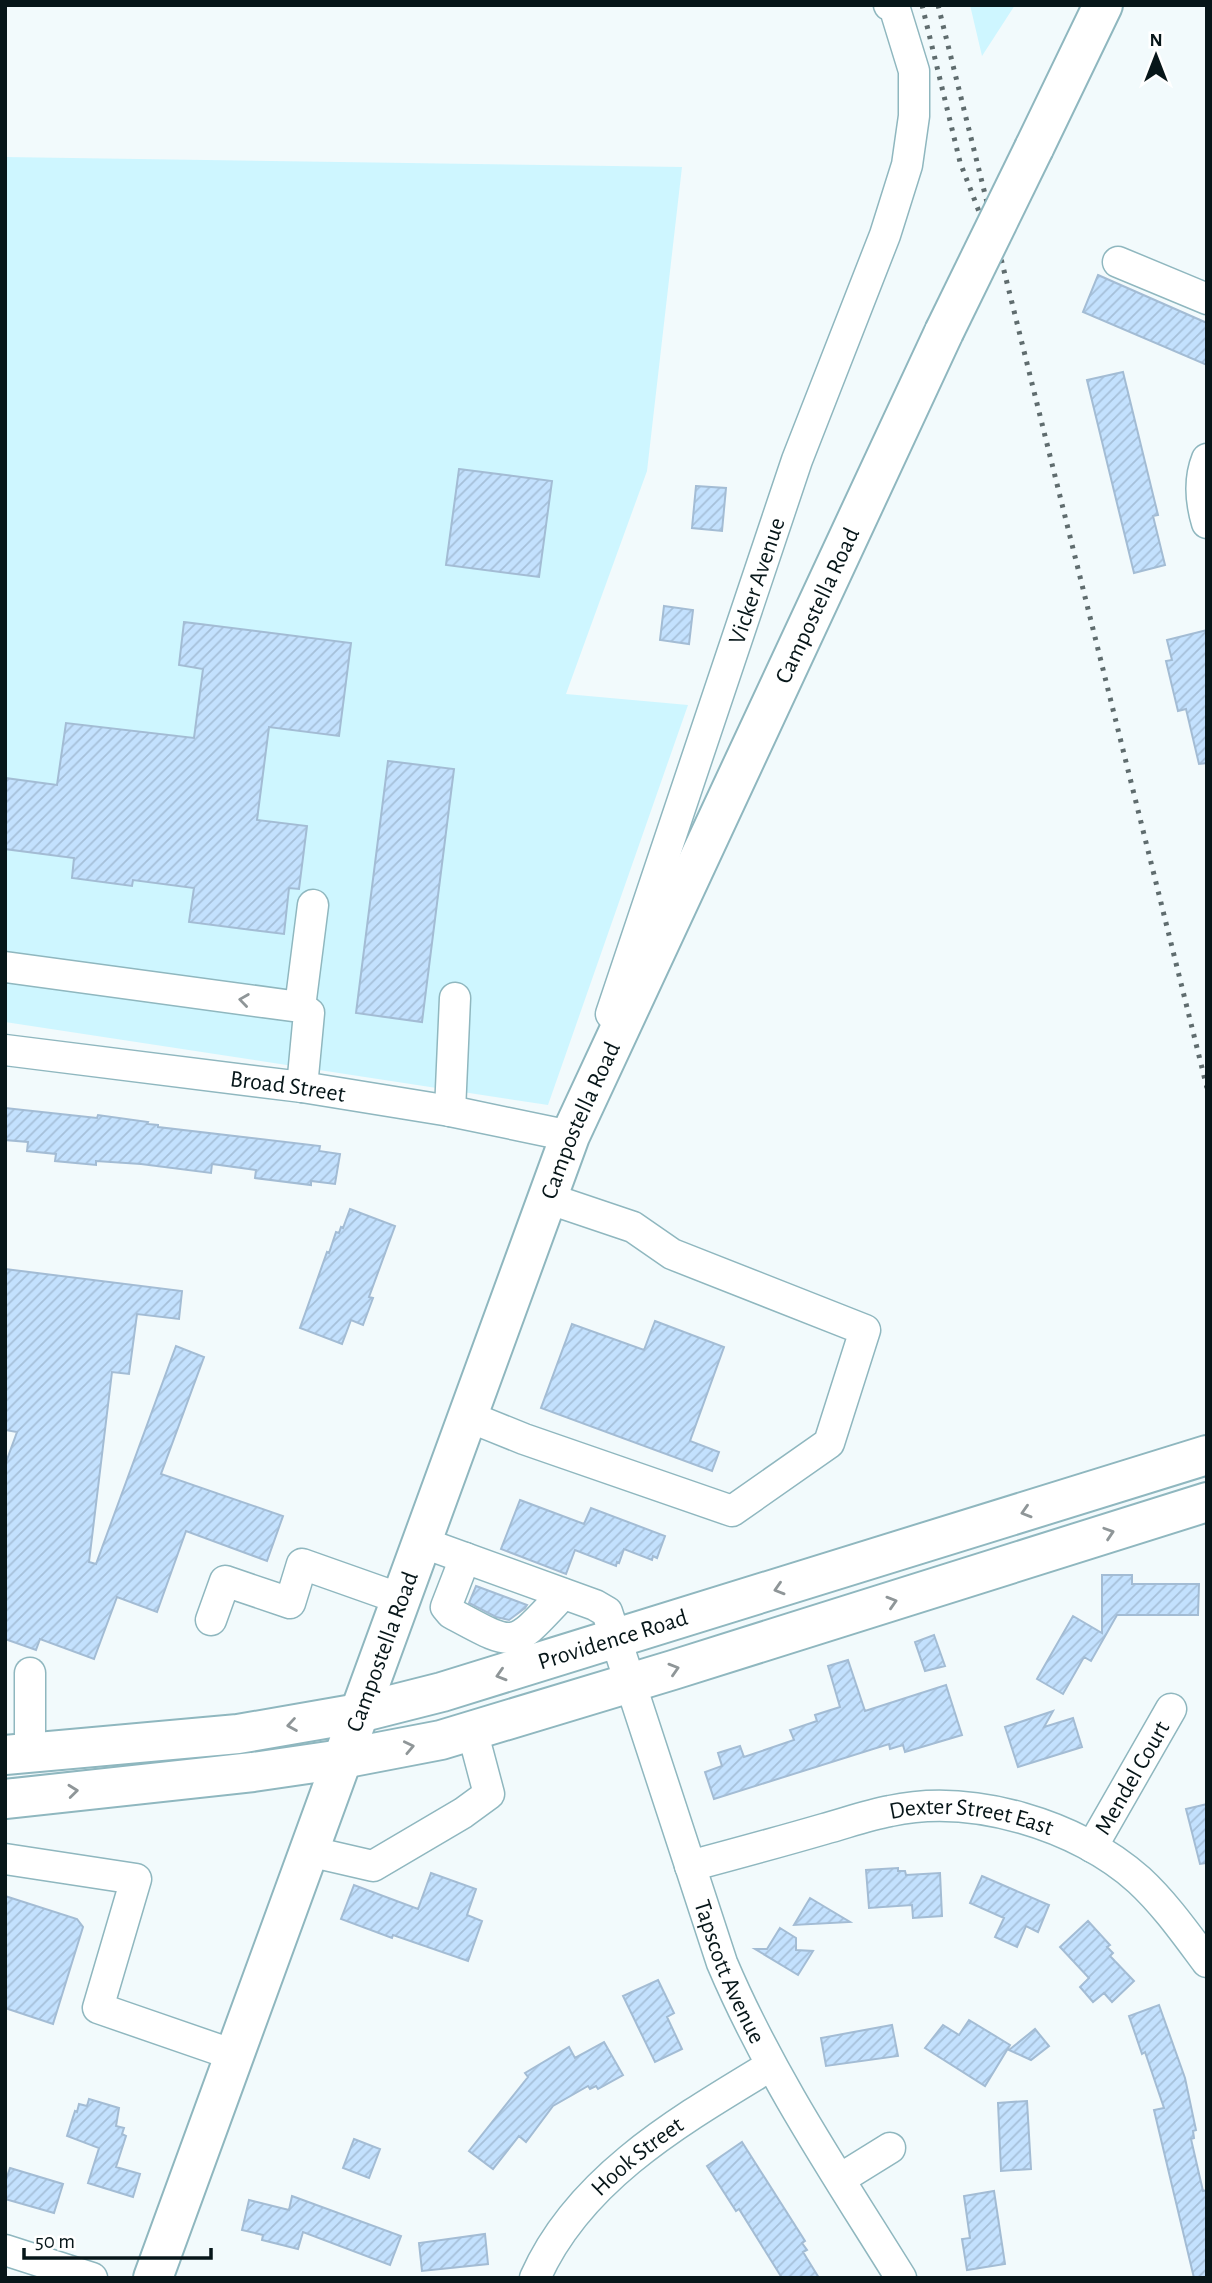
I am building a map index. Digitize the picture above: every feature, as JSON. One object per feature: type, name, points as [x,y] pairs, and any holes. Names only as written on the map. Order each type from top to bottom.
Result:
[{"type":"main road","name":"Campostella Road","points":[[153,2278],[569,1136],[944,332],[1103,5]]},
{"type":"main road","name":"Providence Road","points":[[18,1754],[238,1734],[359,1713],[442,1692],[617,1640],[1207,1455]]},
{"type":"main road","name":"Providence Road","points":[[5,1799],[253,1772],[428,1743],[1190,1507]]},
{"type":"street","name":"Vicker Avenue","points":[[569,1136],[797,460],[885,236],[907,165],[914,116],[914,71],[894,16]]},
{"type":"street","points":[[1118,262],[1207,299]]},
{"type":"street","points":[[1205,464],[1202,506],[1207,523]]},
{"type":"street","points":[[300,1007],[313,905]]},
{"type":"street","points":[[5,967],[300,1007],[309,1013],[302,1087]]},
{"type":"street","points":[[450,1111],[455,998]]},
{"type":"street","name":"Broad Street","points":[[5,1050],[302,1087],[450,1111],[569,1136]]},
{"type":"street","points":[[467,1416],[524,1439],[732,1511],[829,1443],[865,1330],[672,1254],[634,1227],[547,1198]]},
{"type":"street","points":[[1161,1469],[1190,1507]]},
{"type":"street","name":"Tapscott Avenue","points":[[421,1542],[595,1605],[607,1612],[722,1963],[742,2010],[770,2066],[901,2278]]},
{"type":"street","points":[[466,1558],[446,1607],[451,1613],[494,1636],[508,1640],[519,1637],[562,1594]]},
{"type":"street","points":[[211,1620],[225,1581],[290,1603],[302,1564],[401,1599]]},
{"type":"street","points":[[18,1754],[30,1673]]},
{"type":"street","name":"Mendel Court","points":[[1092,1847],[1171,1709]]},
{"type":"street","points":[[308,1851],[373,1866],[463,1813],[489,1794],[472,1730]]},
{"type":"street","name":"Dexter Street East","points":[[690,1866],[891,1810],[935,1806],[989,1811],[1031,1821],[1092,1847],[1139,1880],[1174,1918],[1207,1962]]},
{"type":"street","points":[[5,1859],[136,1879],[98,2008],[234,2055]]},
{"type":"street","name":"Hook Street","points":[[535,2278],[571,2218],[615,2172],[672,2127],[770,2066]]},
{"type":"street","points":[[840,2179],[891,2148]]},
{"type":"street","points":[[5,2250],[92,2278]]},
{"type":"shaded area","points":[[970,5],[1015,5],[982,56]]},
{"type":"shaded area","points":[[5,157],[682,167],[647,471],[566,694],[688,705],[548,1105],[5,1022]]},
{"type":"building","points":[[1098,275],[1207,323],[1207,365],[1083,312]]},
{"type":"building","points":[[1123,372],[1158,515],[1153,516],[1165,565],[1134,573],[1087,380]]},
{"type":"building","points":[[459,469],[552,481],[539,577],[446,565]]},
{"type":"building","points":[[696,486],[726,488],[722,531],[692,528]]},
{"type":"building","points":[[664,606],[693,610],[689,644],[660,640]]},
{"type":"building","points":[[184,622],[351,643],[339,736],[269,727],[257,820],[307,826],[299,889],[289,888],[284,934],[189,922],[194,888],[133,880],[132,886],[72,878],[74,858],[5,849],[5,778],[57,785],[66,723],[194,738],[203,669],[179,665]]},
{"type":"building","points":[[1207,630],[1207,763],[1199,764],[1186,709],[1178,711],[1166,661],[1172,660],[1167,640]]},
{"type":"building","points":[[388,761],[454,769],[422,1022],[356,1013]]},
{"type":"building","points":[[5,1108],[97,1118],[98,1115],[148,1122],[147,1124],[158,1127],[320,1146],[319,1151],[340,1154],[335,1184],[311,1181],[311,1185],[255,1178],[256,1170],[212,1164],[211,1173],[141,1164],[96,1161],[96,1165],[55,1161],[56,1154],[27,1151],[28,1142],[5,1140]]},
{"type":"building","points":[[350,1209],[395,1226],[369,1297],[373,1298],[363,1325],[351,1320],[342,1344],[300,1328],[327,1252],[329,1253],[336,1232],[339,1233],[341,1227],[343,1228]]},
{"type":"building","points":[[5,1269],[182,1291],[179,1319],[137,1314],[129,1374],[112,1372],[89,1562],[96,1564],[176,1346],[204,1357],[161,1474],[283,1516],[267,1561],[186,1531],[157,1612],[117,1597],[94,1659],[40,1639],[36,1650],[5,1639],[5,1465],[17,1432],[5,1430]]},
{"type":"building","points":[[655,1321],[724,1347],[690,1441],[719,1452],[712,1471],[541,1408],[572,1324],[644,1350]]},
{"type":"building","points":[[520,1500],[584,1524],[591,1508],[665,1536],[657,1558],[653,1556],[652,1560],[624,1549],[616,1566],[575,1550],[566,1574],[501,1549]]},
{"type":"building","points":[[1102,1575],[1132,1575],[1132,1584],[1199,1584],[1198,1615],[1117,1615],[1091,1661],[1084,1657],[1063,1694],[1037,1679],[1073,1616],[1102,1633]]},
{"type":"building","points":[[476,1586],[527,1605],[509,1620],[496,1617],[469,1603]]},
{"type":"building","points":[[934,1635],[945,1666],[925,1671],[915,1642]]},
{"type":"building","points":[[848,1660],[865,1711],[946,1685],[962,1735],[905,1752],[903,1745],[890,1749],[889,1744],[714,1799],[705,1772],[722,1766],[718,1753],[740,1746],[744,1757],[794,1740],[790,1730],[817,1721],[815,1715],[840,1707],[828,1666]]},
{"type":"building","points":[[1053,1711],[1044,1727],[1073,1718],[1082,1747],[1018,1767],[1005,1727]]},
{"type":"building","points":[[1207,1804],[1207,1863],[1200,1864],[1186,1809]]},
{"type":"building","points":[[898,1868],[898,1871],[905,1871],[906,1875],[940,1873],[942,1916],[913,1918],[912,1905],[869,1908],[866,1870]]},
{"type":"building","points":[[431,1873],[476,1889],[467,1915],[482,1921],[468,1961],[341,1919],[354,1885],[418,1909]]},
{"type":"building","points":[[982,1876],[1049,1905],[1038,1932],[1026,1926],[1017,1947],[995,1937],[1004,1918],[970,1903]]},
{"type":"building","points":[[5,1896],[77,1919],[83,1927],[53,2024],[5,2008]]},
{"type":"building","points":[[810,1898],[850,1922],[794,1925]]},
{"type":"building","points":[[1088,1921],[1110,1945],[1107,1947],[1113,1953],[1110,1956],[1134,1981],[1112,2002],[1104,1993],[1093,2002],[1080,1987],[1089,1978],[1060,1947]]},
{"type":"building","points":[[780,1928],[796,1938],[796,1950],[813,1951],[798,1975],[755,1949],[767,1949]]},
{"type":"building","points":[[658,1980],[674,2013],[667,2017],[682,2049],[655,2062],[623,1996]]},
{"type":"building","points":[[1159,2005],[1185,2078],[1196,2130],[1193,2131],[1194,2138],[1191,2139],[1203,2191],[1207,2190],[1207,2278],[1194,2278],[1154,2110],[1164,2108],[1145,2052],[1142,2054],[1129,2016]]},
{"type":"building","points":[[969,2020],[1010,2045],[985,2086],[925,2048],[943,2025],[959,2035]]},
{"type":"building","points":[[892,2025],[898,2056],[826,2066],[821,2038]]},
{"type":"building","points":[[1035,2029],[1049,2046],[1031,2060],[1009,2050]]},
{"type":"building","points":[[604,2042],[623,2075],[598,2089],[596,2086],[590,2089],[588,2086],[553,2106],[526,2142],[519,2136],[493,2169],[469,2151],[528,2077],[525,2073],[569,2047],[575,2058]]},
{"type":"building","points":[[89,2099],[119,2108],[116,2126],[124,2128],[122,2134],[126,2136],[116,2167],[140,2174],[133,2197],[88,2183],[99,2148],[67,2136],[79,2104],[87,2106]]},
{"type":"building","points":[[1027,2101],[1031,2169],[1001,2171],[998,2103]]},
{"type":"building","points":[[354,2139],[380,2149],[369,2178],[343,2168]]},
{"type":"building","points":[[742,2142],[805,2241],[802,2243],[807,2250],[803,2252],[819,2278],[782,2278],[739,2209],[736,2211],[707,2166]]},
{"type":"building","points":[[10,2168],[63,2184],[54,2213],[5,2199],[5,2183]]},
{"type":"building","points":[[994,2191],[1005,2264],[967,2270],[962,2239],[970,2238],[964,2196]]},
{"type":"building","points":[[292,2196],[401,2236],[390,2265],[303,2232],[298,2249],[262,2240],[263,2235],[242,2230],[249,2200],[289,2210]]},
{"type":"building","points":[[485,2234],[488,2264],[422,2271],[419,2243]]},
{"type":"railway","points":[[922,5],[960,162],[983,222]]},
{"type":"railway","points":[[938,5],[1207,1088]]}]
